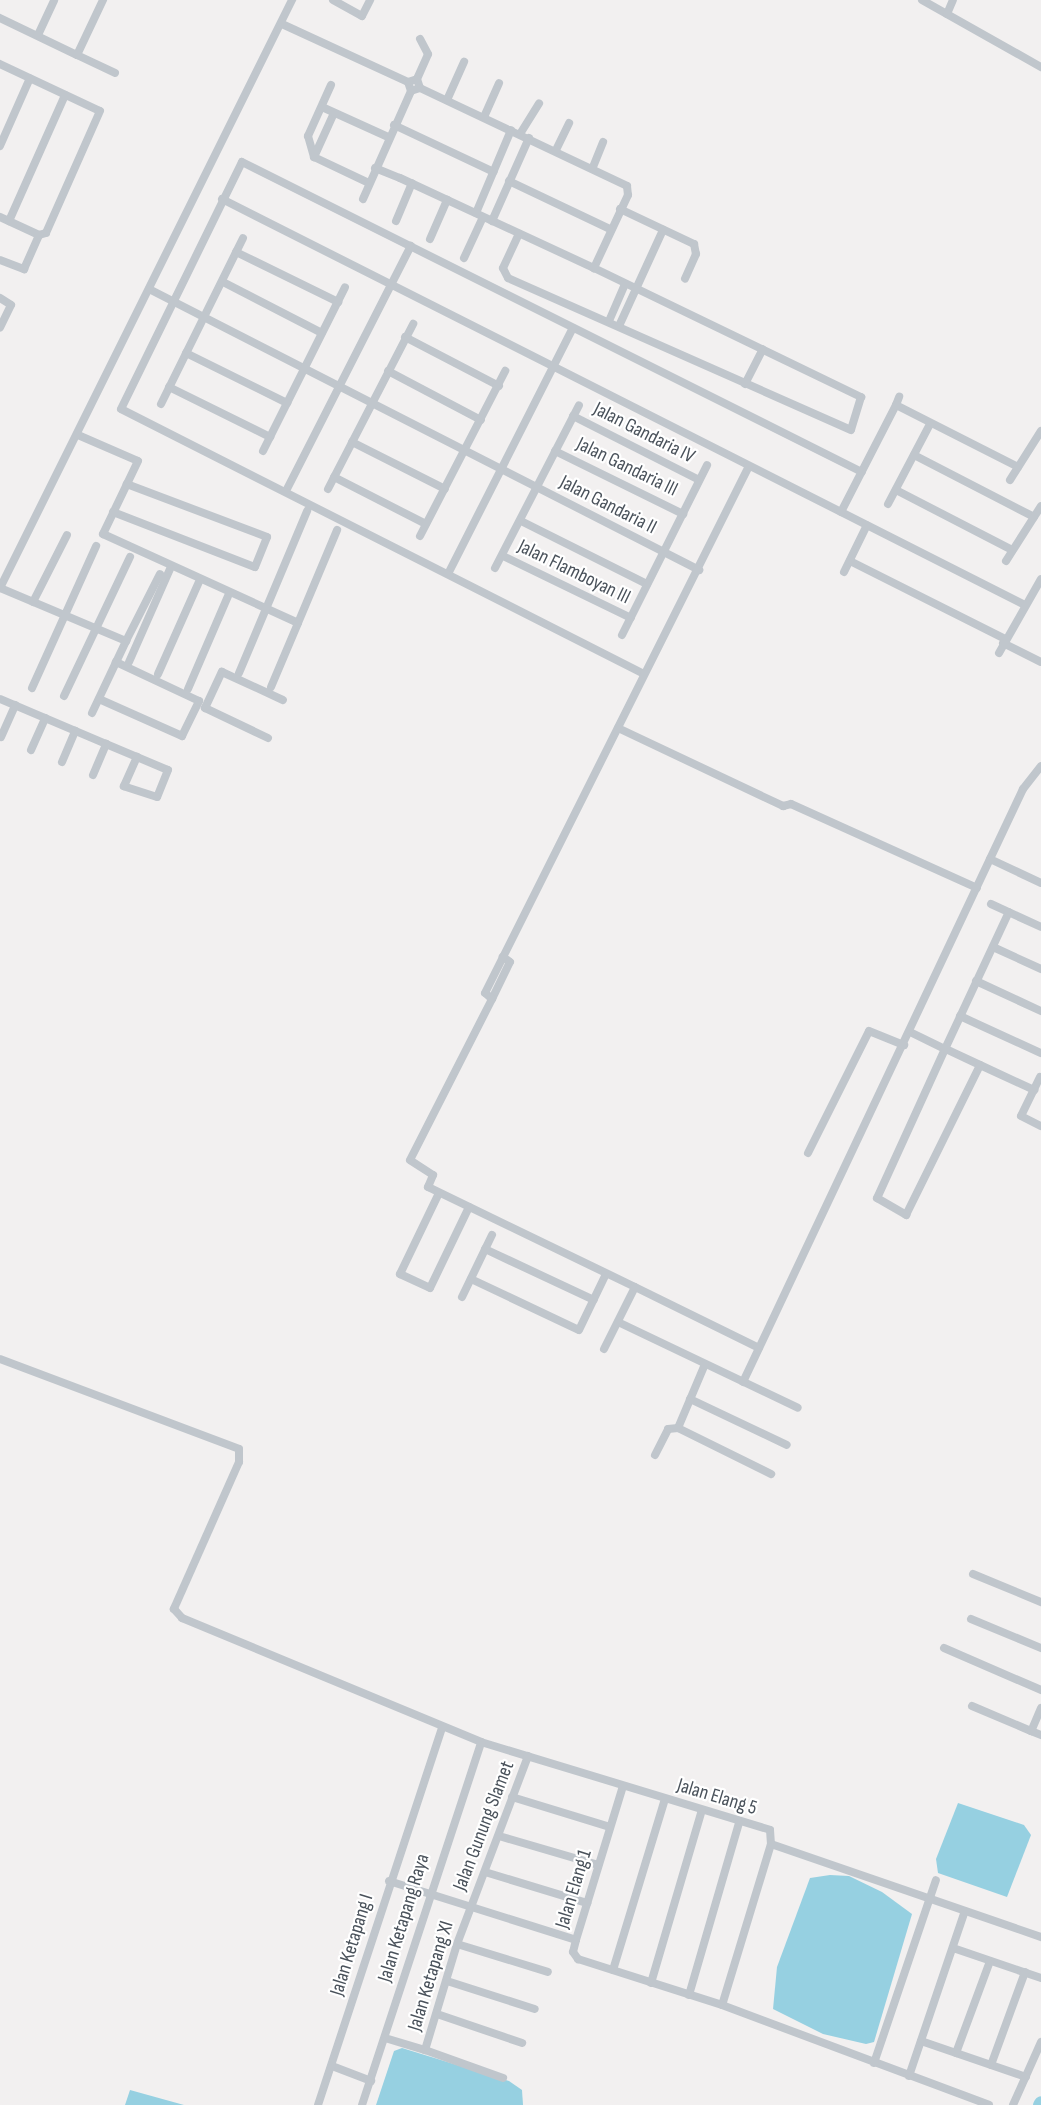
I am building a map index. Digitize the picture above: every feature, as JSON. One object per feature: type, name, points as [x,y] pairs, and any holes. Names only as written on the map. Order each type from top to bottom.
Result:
[{"type":"street","points":[[38,35],[54,0]]},
{"type":"street","points":[[77,55],[103,0]]},
{"type":"street","points":[[126,641],[0,588],[78,435],[292,0]]},
{"type":"street","points":[[333,0],[362,16],[370,0]]},
{"type":"street","points":[[922,0],[951,6],[1041,67]]},
{"type":"street","points":[[0,18],[115,73]]},
{"type":"street","points":[[282,24],[556,150],[627,186],[620,209],[594,268]]},
{"type":"street","points":[[363,199],[388,137],[428,54],[420,39]]},
{"type":"street","points":[[447,100],[464,62]]},
{"type":"street","points":[[0,64],[100,111],[46,233],[39,235],[0,217]]},
{"type":"street","points":[[0,146],[30,78]]},
{"type":"street","points":[[484,117],[499,83]]},
{"type":"street","points":[[331,85],[308,136],[314,157],[369,183]]},
{"type":"street","points":[[9,221],[65,95]]},
{"type":"street","points":[[520,134],[539,103]]},
{"type":"street","points":[[322,106],[388,137]]},
{"type":"street","points":[[314,157],[334,113]]},
{"type":"street","points":[[556,150],[569,123]]},
{"type":"street","points":[[394,125],[494,172]]},
{"type":"street","points":[[484,217],[494,172],[511,130]]},
{"type":"street","points":[[464,258],[484,217],[510,181],[529,138]]},
{"type":"street","points":[[592,167],[603,142]]},
{"type":"street","points":[[644,674],[287,489],[121,409],[171,299],[238,165],[246,162],[862,471]]},
{"type":"street","points":[[375,168],[412,183],[594,268],[861,397],[855,424],[842,430],[609,321],[508,278],[503,268],[519,233]]},
{"type":"street","points":[[510,181],[610,229]]},
{"type":"street","points":[[396,220],[412,183]]},
{"type":"street","points":[[222,200],[1025,605]]},
{"type":"street","points":[[430,239],[447,200]]},
{"type":"street","points":[[620,209],[696,249],[685,279]]},
{"type":"street","points":[[619,326],[663,230]]},
{"type":"street","points":[[0,260],[24,269],[39,235]]},
{"type":"street","points":[[161,404],[243,238]]},
{"type":"street","points":[[287,489],[411,246]]},
{"type":"street","points":[[237,252],[338,302]]},
{"type":"street","points":[[223,282],[322,333]]},
{"type":"street","points":[[609,321],[625,284]]},
{"type":"street","points":[[263,451],[345,287]]},
{"type":"street","name":"Jalan Gandaria II","points":[[149,289],[699,570]]},
{"type":"street","points":[[0,298],[11,305],[0,328]]},
{"type":"street","points":[[328,489],[413,324]]},
{"type":"street","points":[[448,574],[573,328]]},
{"type":"street","points":[[405,337],[499,386]]},
{"type":"street","points":[[746,384],[763,349]]},
{"type":"street","points":[[186,353],[287,403]]},
{"type":"street","points":[[388,371],[481,420]]},
{"type":"street","points":[[420,536],[468,450],[505,371]]},
{"type":"street","points":[[169,387],[270,437]]},
{"type":"street","points":[[841,512],[898,401],[930,424],[1018,467]]},
{"type":"street","points":[[495,568],[579,405]]},
{"type":"street","name":"Jalan Gandaria IV","points":[[573,416],[699,480]]},
{"type":"street","points":[[888,504],[930,424]]},
{"type":"street","points":[[1010,480],[1041,431]]},
{"type":"street","points":[[78,435],[138,461],[103,534],[199,582],[298,623]]},
{"type":"street","points":[[352,442],[445,489]]},
{"type":"street","name":"Jalan Gandaria III","points":[[555,450],[683,514]]},
{"type":"street","points":[[914,455],[1034,517]]},
{"type":"street","points":[[622,635],[706,465]]},
{"type":"street","points":[[749,466],[699,570],[644,674],[485,993],[492,999],[410,1160],[433,1175],[428,1187],[439,1193],[759,1348]]},
{"type":"street","points":[[334,477],[426,524]]},
{"type":"street","points":[[113,512],[255,567],[267,537],[127,484]]},
{"type":"street","points":[[896,490],[1012,550]]},
{"type":"street","points":[[1006,561],[1041,506]]},
{"type":"street","points":[[239,674],[307,511]]},
{"type":"street","points":[[521,521],[647,584]]},
{"type":"street","points":[[844,572],[867,525]]},
{"type":"street","points":[[271,687],[337,530]]},
{"type":"street","points":[[33,602],[67,535]]},
{"type":"street","points":[[32,688],[96,546]]},
{"type":"street","name":"Jalan Flamboyan III","points":[[503,556],[631,618]]},
{"type":"street","points":[[64,696],[130,557]]},
{"type":"street","points":[[850,561],[1041,662]]},
{"type":"street","points":[[129,662],[171,569]]},
{"type":"street","points":[[92,713],[160,574]]},
{"type":"street","points":[[999,653],[1041,579]]},
{"type":"street","points":[[158,674],[199,582]]},
{"type":"street","points":[[188,689],[229,594]]},
{"type":"street","points":[[116,662],[268,738]]},
{"type":"street","points":[[99,699],[182,736],[222,672],[283,700]]},
{"type":"street","points":[[0,699],[168,770],[157,797],[124,786],[137,757]]},
{"type":"street","points":[[1,737],[15,705]]},
{"type":"street","points":[[31,750],[45,718]]},
{"type":"street","points":[[618,728],[977,888]]},
{"type":"street","points":[[62,762],[75,731]]},
{"type":"street","points":[[93,775],[106,744]]},
{"type":"street","points":[[743,1382],[904,1045],[1027,780],[1041,766]]},
{"type":"street","points":[[990,859],[1041,882]]},
{"type":"street","points":[[992,904],[1041,927]]},
{"type":"street","points":[[980,1065],[909,1214],[880,1205],[877,1198],[1009,912]]},
{"type":"street","points":[[993,947],[1041,969]]},
{"type":"street","points":[[976,981],[1041,1011]]},
{"type":"street","points":[[960,1016],[1041,1053]]},
{"type":"street","points":[[808,1153],[869,1031],[904,1045]]},
{"type":"street","points":[[910,1032],[1034,1090]]},
{"type":"street","points":[[1040,1077],[1021,1116],[1041,1126]]},
{"type":"street","points":[[439,1193],[400,1274],[410,1279],[430,1288],[469,1207]]},
{"type":"street","points":[[462,1297],[492,1236]]},
{"type":"street","points":[[485,1249],[594,1300]]},
{"type":"street","points":[[471,1279],[579,1330],[606,1274]]},
{"type":"street","points":[[604,1349],[635,1287]]},
{"type":"street","points":[[618,1322],[798,1408]]},
{"type":"street","name":"Jalan Elang 5","points":[[0,1359],[238,1449],[239,1462],[177,1614],[481,1742],[739,1823],[770,1830],[771,1844]]},
{"type":"street","points":[[678,1428],[705,1364]]},
{"type":"street","points":[[690,1399],[787,1445]]},
{"type":"street","points":[[655,1455],[668,1429],[678,1428],[771,1474]]},
{"type":"street","points":[[973,1574],[1041,1602]]},
{"type":"street","points":[[971,1619],[1041,1648]]},
{"type":"street","points":[[944,1648],[1041,1690]]},
{"type":"street","points":[[972,1706],[1041,1735]]},
{"type":"street","points":[[1031,1731],[1041,1708]]},
{"type":"street","points":[[389,1881],[442,1727]]},
{"type":"street","name":"Jalan Ketapang Raya","points":[[362,2105],[385,2038],[428,1891],[481,1742]]},
{"type":"street","name":"Jalan Gunung Slamet","points":[[470,1907],[528,1756]]},
{"type":"street","name":"Jalan Elang 1","points":[[623,1786],[576,1940],[573,1952],[578,1959],[722,2005],[989,2105]]},
{"type":"street","points":[[512,1797],[610,1827]]},
{"type":"street","points":[[613,1970],[665,1799]]},
{"type":"street","points":[[651,1983],[702,1810]]},
{"type":"street","points":[[689,1995],[739,1823]]},
{"type":"street","points":[[499,1836],[598,1865]]},
{"type":"street","points":[[722,2005],[771,1844],[1041,1937]]},
{"type":"street","points":[[485,1872],[587,1903]]},
{"type":"street","points":[[874,2063],[936,1880]]},
{"type":"street","name":"Jalan Ketapang I","points":[[318,2105],[389,1881],[428,1891],[470,1907],[576,1940]]},
{"type":"street","name":"Jalan Ketapang XI","points":[[385,2038],[425,2050],[470,1907]]},
{"type":"street","points":[[909,2076],[965,1911]]},
{"type":"street","points":[[457,1944],[548,1972]]},
{"type":"street","points":[[953,1948],[1041,1978]]},
{"type":"street","points":[[956,2053],[990,1961]]},
{"type":"street","points":[[991,2065],[1025,1972]]},
{"type":"street","points":[[447,1981],[535,2009]]},
{"type":"street","points":[[437,2014],[522,2043]]},
{"type":"street","points":[[921,2042],[1026,2077]]},
{"type":"street","points":[[1013,2105],[1041,2042]]},
{"type":"street","points":[[425,2050],[503,2078]]},
{"type":"street","points":[[332,2066],[371,2081]]},
{"type":"water","points":[[958,1803],[1024,1825],[1031,1835],[1007,1897],[938,1873],[936,1859]]},
{"type":"water","points":[[830,1875],[849,1876],[882,1892],[912,1914],[874,2042],[866,2044],[823,2034],[773,2009],[777,1967],[810,1878]]},
{"type":"water","points":[[402,2048],[509,2081],[522,2090],[523,2105],[376,2105],[394,2051]]},
{"type":"water","points":[[130,2090],[184,2105],[125,2105]]}]
